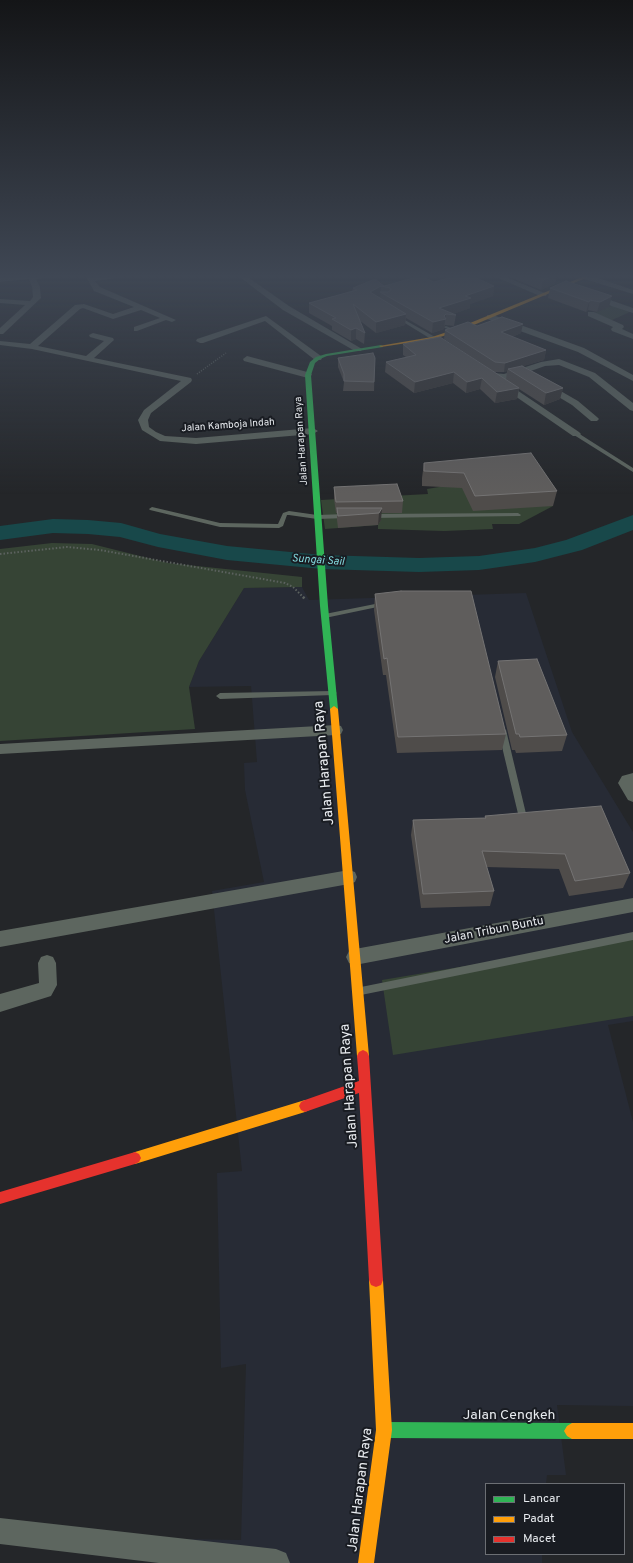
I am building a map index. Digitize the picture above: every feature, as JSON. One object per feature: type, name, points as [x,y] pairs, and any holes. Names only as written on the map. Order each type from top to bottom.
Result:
[{"type":"main road","points":[[308,375],[310,366],[318,358],[332,353],[365,348]]},
{"type":"main road","name":"Jalan Harapan Raya","points":[[308,375],[324,606],[333,693],[365,1085],[384,1430],[366,1563]]},
{"type":"main road","points":[[0,1198],[290,1111],[365,1085]]},
{"type":"main road","name":"Jalan Cengkeh","points":[[384,1430],[633,1431]]},
{"type":"street","points":[[36,348],[188,380]]},
{"type":"street","points":[[88,359],[101,348]]},
{"type":"street","points":[[305,348],[318,358]]},
{"type":"street","points":[[574,348],[633,378]]},
{"type":"street","points":[[247,359],[308,375]]},
{"type":"street","points":[[491,375],[505,377],[544,364],[559,362],[592,375],[633,408]]},
{"type":"street","points":[[478,367],[576,434]]},
{"type":"street","points":[[521,372],[576,403],[594,419]]},
{"type":"street","name":"Jalan Kamboja Indah","points":[[188,380],[147,412],[143,420],[146,428],[153,434],[163,439],[196,441],[313,430]]},
{"type":"street","points":[[0,749],[336,730]]},
{"type":"street","points":[[633,779],[627,780],[626,783],[633,796]]},
{"type":"street","points":[[0,939],[348,877]]},
{"type":"street","name":"Jalan Tribun Buntu","points":[[355,957],[633,905]]},
{"type":"street","points":[[0,1003],[46,990],[48,985],[47,963]]},
{"type":"street","points":[[0,1531],[276,1563]]},
{"type":"lane","points":[[576,434],[633,470]]},
{"type":"lane","points":[[152,509],[220,525],[279,526],[281,525],[285,514],[289,513],[318,521],[356,516]]},
{"type":"lane","points":[[364,516],[518,515]]},
{"type":"lane","points":[[325,616],[390,604]]},
{"type":"lane","points":[[220,696],[333,693]]},
{"type":"lane","points":[[500,721],[524,822]]},
{"type":"lane","points":[[358,991],[633,936]]},
{"type":"path","points":[[188,380],[226,353]]},
{"type":"path","points":[[0,554],[67,548],[100,550],[285,583],[293,586],[306,601],[324,606]]},
{"type":"shaded area","points":[[302,587],[309,600],[526,593],[572,732],[633,832],[633,1021],[608,1025],[633,1122],[633,1406],[557,1405],[566,1475],[547,1475],[546,1483],[485,1483],[485,1555],[542,1555],[542,1563],[176,1563],[180,1539],[241,1540],[246,1364],[221,1368],[217,1173],[242,1171],[212,891],[264,882],[245,790],[244,763],[257,762],[251,686],[189,687],[199,661],[244,588]]},
{"type":"green space","points":[[528,468],[553,506],[519,524],[492,524],[493,529],[444,531],[378,529],[378,525],[325,529],[321,500],[428,494],[427,489],[439,487],[456,475]]},
{"type":"green space","points":[[52,543],[92,544],[168,563],[302,577],[302,587],[244,588],[199,661],[189,687],[195,729],[0,741],[0,549]]},
{"type":"green space","points":[[633,938],[633,1016],[393,1055],[382,980]]},
{"type":"building","points":[[408,348],[457,348],[519,388],[497,392],[482,378],[467,382],[454,372],[415,382],[386,362],[416,355]]},
{"type":"building","points":[[473,348],[541,348],[546,350],[505,363],[495,362]]},
{"type":"building","points":[[373,353],[375,358],[374,382],[344,381],[344,374],[338,358]]},
{"type":"building","points":[[522,366],[563,388],[546,393],[508,369]]},
{"type":"building","points":[[531,453],[557,491],[475,496],[464,473],[424,471],[424,463]]},
{"type":"building","points":[[397,484],[403,501],[336,502],[334,487]]},
{"type":"building","points":[[337,508],[382,508],[379,513],[338,516]]},
{"type":"building","points":[[401,591],[471,591],[506,734],[398,737],[387,658],[384,659],[375,594]]},
{"type":"building","points":[[537,659],[567,735],[520,737],[519,734],[516,734],[498,661]]},
{"type":"building","points":[[601,806],[630,873],[575,881],[565,854],[482,851],[494,891],[423,894],[413,820],[486,818],[485,816]]},
{"type":"waterway","name":"Sungai Sail","points":[[0,533],[53,526],[88,527],[121,530],[158,540],[227,553],[322,562],[419,565],[479,563],[535,555],[574,545],[633,522]]},
{"type":"traffic: fast","points":[[334,709],[324,606],[308,375],[313,362],[318,358],[326,355],[369,348]]},
{"type":"traffic: fast","points":[[384,1430],[572,1431]]},
{"type":"traffic: slow","points":[[334,709],[363,1056]]},
{"type":"traffic: slow","points":[[135,1158],[305,1106]]},
{"type":"traffic: slow","points":[[366,1563],[384,1430],[376,1280]]},
{"type":"traffic: slow","points":[[572,1431],[633,1431]]},
{"type":"traffic: jam","points":[[363,1056],[376,1280]]},
{"type":"traffic: jam","points":[[305,1106],[365,1085]]},
{"type":"traffic: jam","points":[[0,1198],[135,1158]]}]
